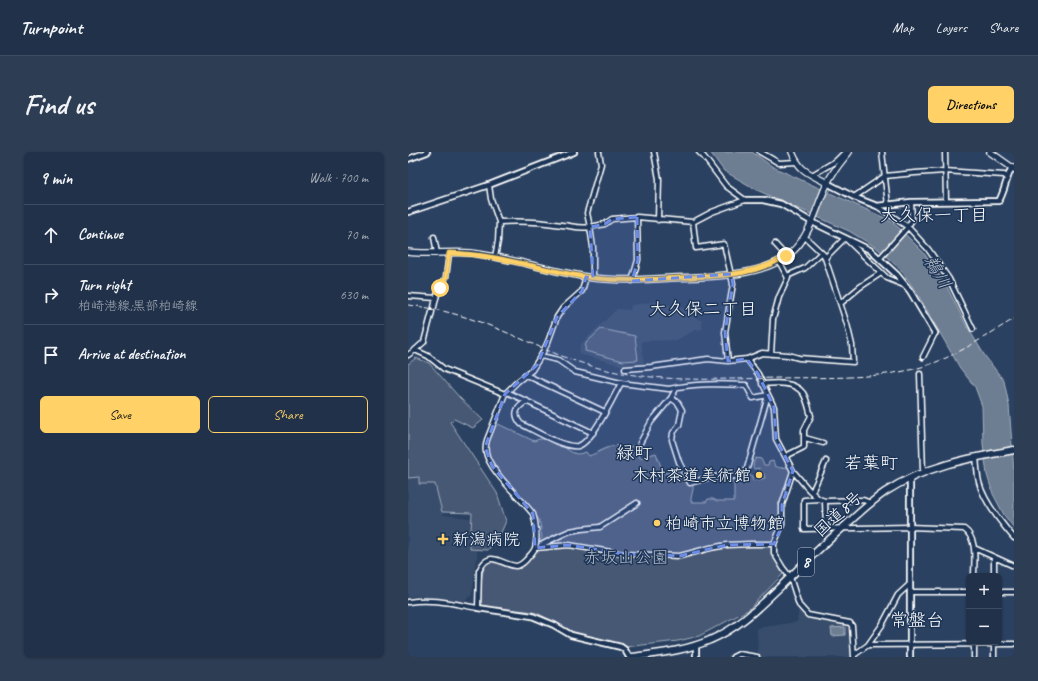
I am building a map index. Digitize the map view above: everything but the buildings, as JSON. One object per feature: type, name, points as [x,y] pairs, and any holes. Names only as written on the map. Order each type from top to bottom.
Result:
[{"type":"highway","name":"国道8号","points":[[637,657],[682,650],[696,646],[711,640],[749,617],[871,502],[910,478],[944,465],[1014,450]]},
{"type":"main road","points":[[792,152],[801,169],[826,185]]},
{"type":"main road","points":[[408,252],[470,253],[495,257],[559,272],[590,277],[632,280],[701,277],[759,269],[779,261],[805,237],[826,185],[849,152]]},
{"type":"main road","points":[[990,152],[1013,168]]},
{"type":"street","points":[[408,159],[427,152]]},
{"type":"street","points":[[560,152],[561,158]]},
{"type":"street","points":[[408,212],[489,185],[574,152]]},
{"type":"street","points":[[535,548],[535,521],[533,514],[497,473],[488,460],[486,453],[487,440],[506,393],[537,364],[548,342],[557,317],[563,308],[582,291],[590,277],[593,247],[587,213],[601,164],[599,152]]},
{"type":"street","points":[[654,152],[659,179],[658,220]]},
{"type":"street","points":[[699,152],[726,186],[745,200]]},
{"type":"street","points":[[760,152],[779,163],[796,162]]},
{"type":"street","points":[[812,175],[836,161],[845,152]]},
{"type":"street","points":[[882,152],[888,205]]},
{"type":"street","points":[[945,152],[946,201]]},
{"type":"street","points":[[876,206],[911,202],[999,202],[1004,192],[1007,177],[1013,168]]},
{"type":"street","points":[[854,197],[885,176],[915,172],[946,171],[1007,177]]},
{"type":"street","points":[[489,185],[491,199],[499,222],[495,257]]},
{"type":"street","points":[[826,185],[876,206],[907,228],[928,249],[949,279],[973,329]]},
{"type":"street","points":[[499,222],[563,225],[580,229],[605,224],[612,219],[637,217],[693,222],[712,212],[745,200],[763,200],[780,204],[881,257],[906,286],[935,333],[923,358]]},
{"type":"street","points":[[881,257],[907,228],[912,220],[911,202]]},
{"type":"street","points":[[632,280],[638,260],[637,217]]},
{"type":"street","points":[[693,222],[696,248],[724,244],[733,284],[725,332],[728,361]]},
{"type":"street","points":[[434,237],[437,253]]},
{"type":"street","points":[[625,369],[708,360],[728,361],[747,359],[762,353],[788,354],[799,358],[853,362],[852,345],[841,303],[825,258],[805,237]]},
{"type":"street","points":[[825,258],[845,238]]},
{"type":"street","points":[[845,238],[887,278],[906,286]]},
{"type":"street","points":[[775,244],[786,256]]},
{"type":"street","points":[[434,307],[440,288],[446,277],[449,253]]},
{"type":"street","points":[[787,276],[805,268],[821,253]]},
{"type":"street","points":[[771,354],[773,319],[779,297],[788,278],[779,261]]},
{"type":"street","points":[[841,303],[860,287],[881,273]]},
{"type":"street","points":[[408,296],[436,298]]},
{"type":"street","points":[[408,355],[424,342],[432,312]]},
{"type":"street","points":[[415,350],[428,356],[444,369],[527,401],[593,433]]},
{"type":"street","points":[[542,355],[558,360],[575,372],[621,383],[669,389],[719,384],[746,385],[753,398],[768,395]]},
{"type":"street","points":[[747,359],[758,374],[774,407],[776,439],[793,471],[812,492],[820,499],[825,501],[863,500],[871,502]]},
{"type":"street","points":[[920,374],[924,472]]},
{"type":"street","points":[[526,375],[605,412]]},
{"type":"street","points":[[527,401],[519,406],[516,412],[517,418],[521,424],[569,445],[579,446],[587,441],[593,433],[621,383]]},
{"type":"street","points":[[762,384],[778,383],[797,387],[804,394],[811,416],[804,430],[804,447],[786,456]]},
{"type":"street","points":[[640,443],[651,422],[671,398],[677,387]]},
{"type":"street","points":[[671,398],[678,403],[682,410],[679,425],[673,433],[672,440],[679,462],[690,483],[711,477],[742,476],[746,472],[768,395]]},
{"type":"street","points":[[805,438],[823,443]]},
{"type":"street","points":[[976,457],[979,482],[982,491],[998,519],[1014,538]]},
{"type":"street","points":[[812,492],[826,461]]},
{"type":"street","points":[[793,471],[782,505],[782,526],[774,544],[774,553],[790,577],[800,605],[808,615],[850,623],[852,626],[854,656]]},
{"type":"street","points":[[910,478],[910,657]]},
{"type":"street","points":[[820,499],[804,500],[804,529],[964,529],[971,534],[974,541],[974,573]]},
{"type":"street","points":[[825,501],[826,529]]},
{"type":"street","points":[[478,608],[479,571],[481,565],[486,561],[493,558],[516,566],[521,564],[535,548],[561,534],[581,529],[600,527],[637,503]]},
{"type":"street","points":[[535,548],[569,545],[623,554],[680,556],[727,545],[774,544]]},
{"type":"street","points":[[974,548],[1014,566]]},
{"type":"street","points":[[994,557],[994,573]]},
{"type":"street","points":[[854,656],[868,645],[882,625],[898,595],[910,584]]},
{"type":"street","points":[[910,592],[966,592]]},
{"type":"street","points":[[1002,592],[1014,592]]},
{"type":"street","points":[[408,602],[433,600],[532,616],[554,625],[571,635],[621,647],[625,650],[628,657]]},
{"type":"street","points":[[868,645],[966,643]]},
{"type":"street","points":[[1002,643],[1014,644]]},
{"type":"street","points":[[974,645],[974,657]]},
{"type":"street","points":[[994,645],[994,657]]},
{"type":"street","points":[[696,646],[696,657]]},
{"type":"street","points":[[733,657],[739,654],[757,657]]},
{"type":"highlighted area","points":[[637,217],[638,260],[632,281],[731,274],[733,284],[725,332],[728,361],[747,359],[758,374],[774,407],[776,439],[793,471],[782,505],[782,525],[774,544],[727,545],[680,556],[623,554],[569,545],[535,548],[533,514],[492,466],[485,447],[505,394],[537,365],[557,317],[582,291],[586,277],[593,278],[590,227],[605,224],[612,219]]},
{"type":"shaded area","points":[[710,152],[752,152],[773,167],[887,219],[898,227],[923,252],[946,285],[965,323],[985,356],[1004,381],[1009,405],[1014,472],[1014,528],[1004,515],[993,494],[987,475],[983,444],[982,406],[975,387],[960,368],[917,293],[901,270],[877,248],[849,231],[759,191],[724,171]]},
{"type":"shaded area","points":[[655,302],[659,303],[659,306],[664,306],[664,304],[690,310],[689,315],[702,321],[702,329],[695,330],[676,340],[641,341],[644,364],[635,366],[624,366],[579,354],[580,345],[617,309],[630,310],[631,305]]},
{"type":"shaded area","name":"新潟病院","points":[[419,477],[419,484],[435,484],[443,515],[477,519],[477,558],[475,563],[473,589],[471,596],[465,601],[417,596],[408,597],[408,478]]},
{"type":"shaded area","points":[[799,609],[806,615],[849,624],[850,657],[758,657],[757,628],[797,622]]},
{"type":"shaded area","points":[[845,627],[845,635],[832,636],[831,628]]},
{"type":"green space","points":[[601,329],[635,336],[638,360],[623,361],[585,351],[586,343]]},
{"type":"green space","points":[[416,358],[429,363],[460,398],[483,420],[473,428],[454,419],[450,422],[497,493],[506,521],[500,535],[488,550],[470,549],[472,513],[442,512],[435,484],[419,484],[419,477],[408,478],[408,364]]},
{"type":"green space","name":"赤坂山公園","points":[[496,423],[534,441],[545,439],[553,441],[577,454],[586,452],[589,456],[606,448],[618,445],[621,448],[633,446],[640,458],[656,453],[663,472],[668,473],[679,471],[686,482],[693,485],[691,502],[706,502],[708,499],[717,501],[734,501],[734,484],[731,483],[732,479],[743,478],[750,475],[752,476],[753,481],[765,478],[764,474],[760,474],[759,468],[753,468],[756,458],[761,459],[764,465],[768,465],[769,462],[773,461],[775,466],[780,468],[789,467],[791,472],[781,502],[778,503],[780,515],[779,530],[777,538],[772,541],[773,554],[783,574],[748,610],[699,636],[678,641],[625,647],[598,638],[577,634],[537,613],[483,607],[481,603],[481,583],[486,564],[491,561],[497,561],[512,568],[521,568],[538,549],[538,542],[542,538],[539,520],[526,502],[500,474],[493,464],[489,454],[488,444]]},
{"type":"waterway","points":[[829,193],[831,189]]},
{"type":"railway","points":[[408,305],[448,312],[468,318],[585,364],[633,375],[682,379],[853,377],[889,374],[937,362],[971,345],[1014,319]]},
{"type":"place","name":"木村茶道美術館","points":[[759,475]]},
{"type":"place","name":"柏崎市立博物館","points":[[657,523]]},
{"type":"place","name":"新潟病院","points":[[443,539]]},
{"type":"district","name":"大久保一丁目","points":[[934,215]]},
{"type":"district","name":"大久保二丁目","points":[[703,309]]},
{"type":"district","name":"緑町","points":[[634,453]]},
{"type":"district","name":"若葉町","points":[[871,463]]},
{"type":"district","name":"常盤台","points":[[917,620]]},
{"type":"route","points":[[440,288],[446,277],[449,253],[470,253],[495,257],[559,272],[613,280],[718,276],[759,269],[769,266],[786,256]]},
{"type":"water label","name":"鵜川","points":[[938,272]]}]
